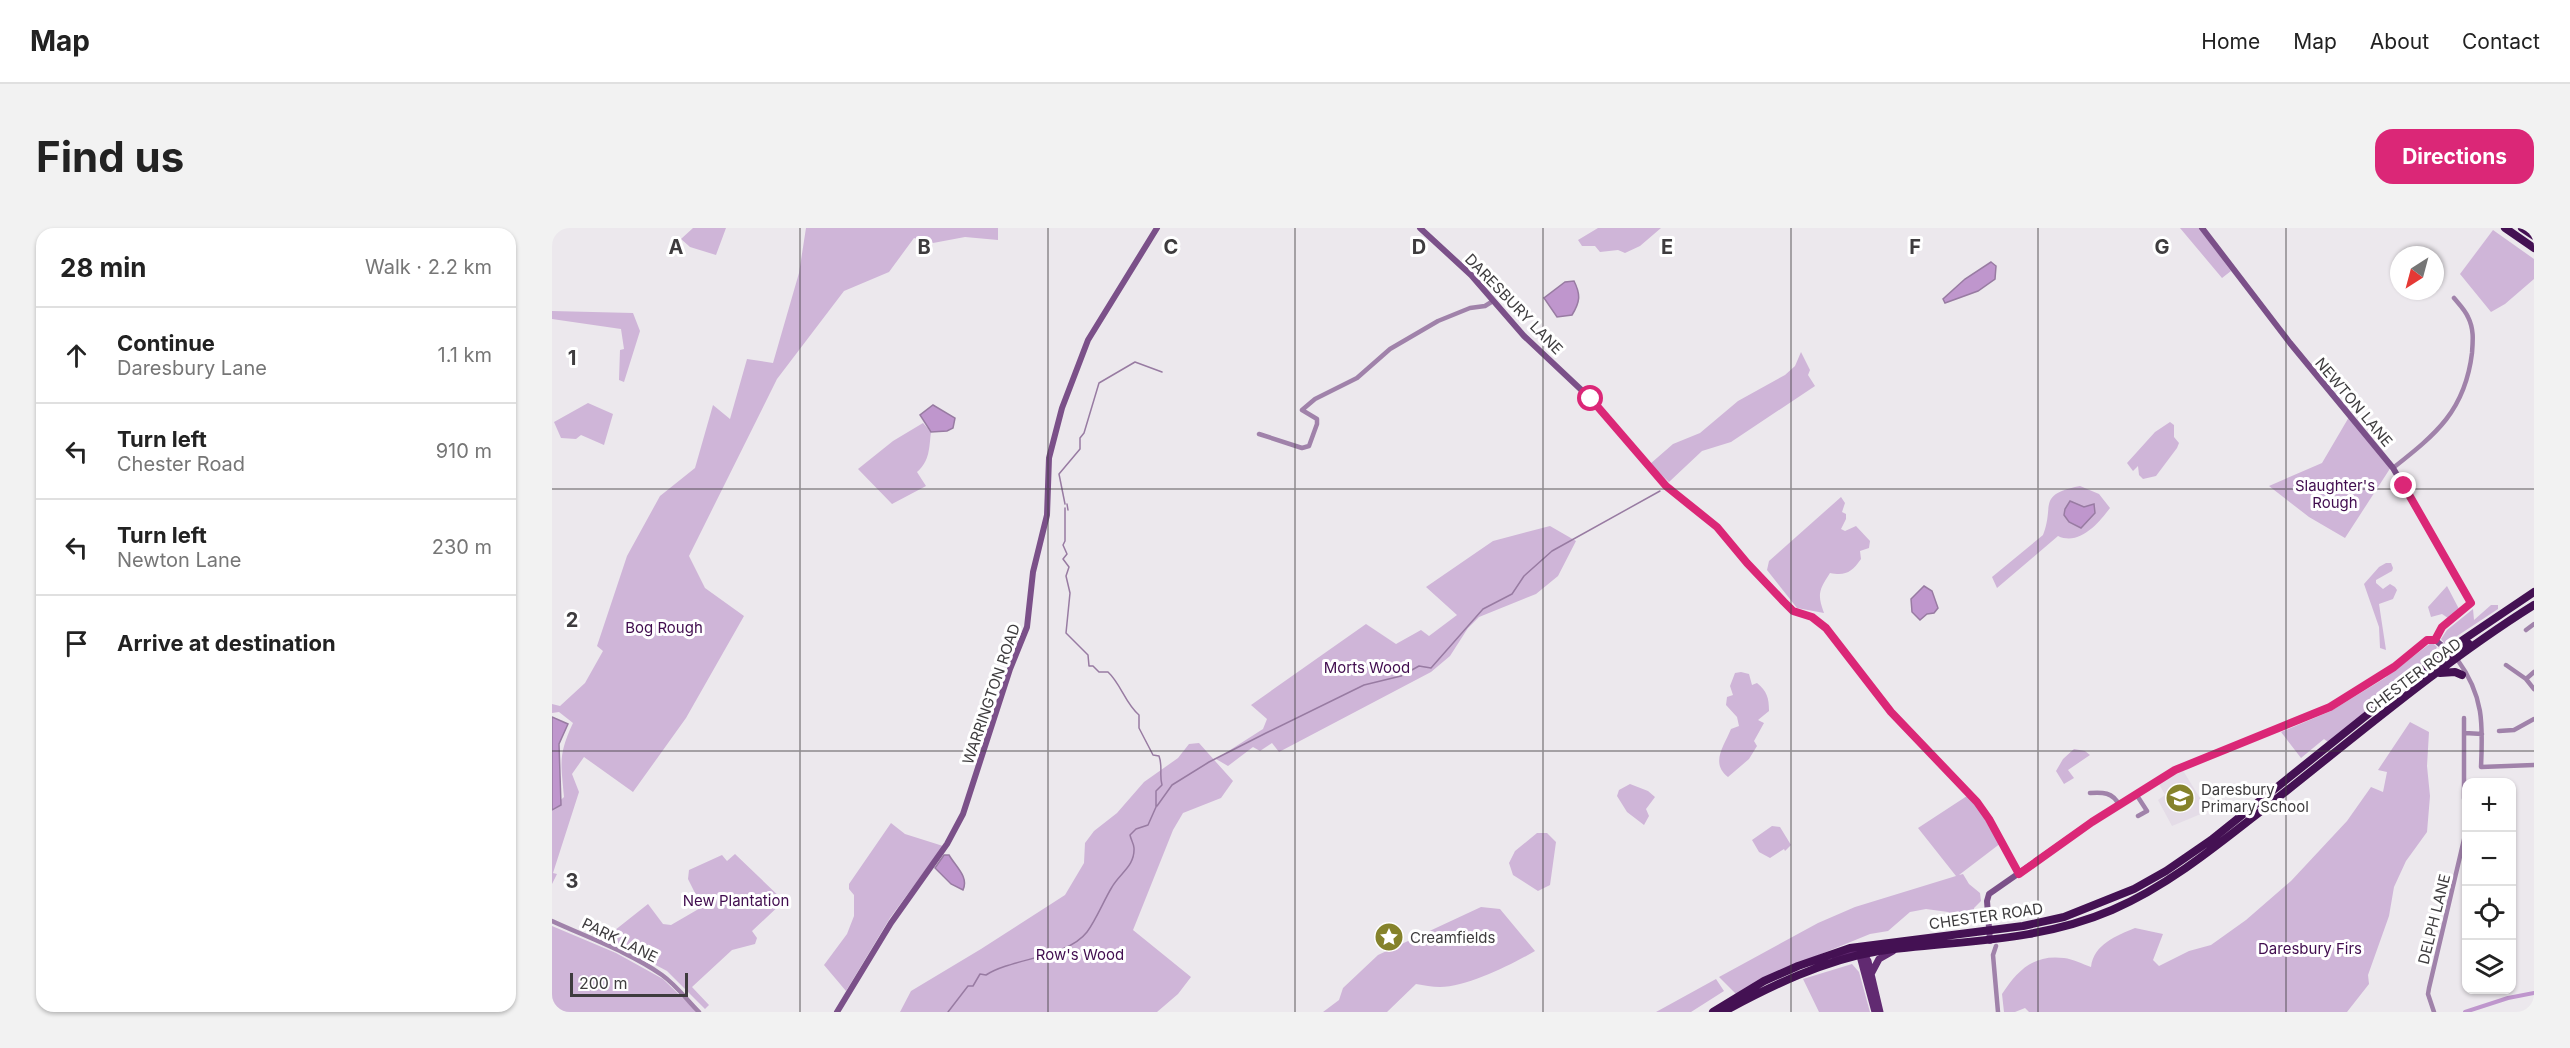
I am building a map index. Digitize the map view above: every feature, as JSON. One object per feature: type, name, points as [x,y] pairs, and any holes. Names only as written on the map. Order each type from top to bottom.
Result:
[{"type":"highway","points":[[2505,228],[2534,248]]},
{"type":"highway","points":[[2522,228],[2534,236]]},
{"type":"highway","name":"CHESTER ROAD","points":[[1723,1012],[1785,981],[1862,954],[1898,949],[1993,944],[2075,924],[2112,910],[2149,891],[2195,861],[2439,673],[2451,656],[2534,592]]},
{"type":"highway","name":"CHESTER ROAD","points":[[1713,1012],[1764,981],[1851,948],[1990,932],[2064,917],[2111,900],[2155,878],[2211,840],[2393,695],[2534,605]]},
{"type":"highway","points":[[2439,673],[2450,671],[2465,677]]},
{"type":"main road","points":[[1823,958],[1862,954],[1871,945]]},
{"type":"main road","points":[[1869,977],[1882,956],[1898,949]]},
{"type":"main road","points":[[1862,954],[1880,1012]]},
{"type":"main road","points":[[1847,959],[1857,964],[1869,977],[1875,1012]]},
{"type":"street","name":"WARRINGTON ROAD","points":[[837,1012],[891,922],[946,844],[963,814],[1010,669],[1027,627],[1033,572],[1047,515],[1049,458],[1062,408],[1088,340],[1157,228]]},
{"type":"street","name":"DARESBURY LANE","points":[[1420,228],[1471,276],[1524,336],[1591,399],[1666,486],[1717,527],[1747,563],[1793,611],[1812,617],[1826,628],[1891,712],[1977,802],[2019,874]]},
{"type":"street","name":"NEWTON LANE","points":[[2202,228],[2285,337],[2393,468],[2471,603]]},
{"type":"street","points":[[2393,468],[2436,432],[2458,405],[2470,370],[2474,335],[2468,317],[2454,298]]},
{"type":"street","points":[[1259,434],[1302,448],[1309,446],[1317,419],[1302,410],[1315,399],[1357,378],[1390,349],[1438,321],[1470,308],[1485,306],[1492,301]]},
{"type":"street","name":"CHESTER ROAD","points":[[1990,932],[1987,901],[1989,894],[2119,805],[2187,764],[2330,707],[2394,667],[2427,640],[2436,641],[2442,627],[2471,603]]},
{"type":"street","points":[[2526,630],[2534,624]]},
{"type":"street","points":[[2436,641],[2451,656],[2481,707],[2481,767],[2534,765]]},
{"type":"street","points":[[2506,665],[2526,679],[2534,689]]},
{"type":"street","points":[[2526,679],[2534,672]]},
{"type":"street","points":[[2464,718],[2464,778]]},
{"type":"street","points":[[2499,730],[2514,730],[2534,719]]},
{"type":"street","points":[[2465,733],[2482,734]]},
{"type":"street","points":[[2090,793],[2106,792],[2115,798],[2119,805]]},
{"type":"street","points":[[2136,794],[2147,811]]},
{"type":"street","points":[[2138,816],[2153,807]]},
{"type":"street","name":"DELPH LANE","points":[[2434,1012],[2428,994],[2429,988],[2466,832]]},
{"type":"street","name":"PARK LANE","points":[[552,921],[600,942],[657,972],[699,1012]]},
{"type":"street","points":[[1990,932],[1998,1012]]},
{"type":"shaded area","points":[[1991,262],[1996,266],[1995,279],[1978,291],[1945,303],[1943,299],[1965,279]]},
{"type":"shaded area","points":[[1574,281],[1579,294],[1577,306],[1572,315],[1557,317],[1544,298],[1565,282]]},
{"type":"shaded area","points":[[933,405],[955,418],[953,428],[947,431],[931,432],[920,415]]},
{"type":"shaded area","points":[[2070,501],[2084,507],[2094,504],[2095,513],[2081,528],[2069,522],[2064,515]]},
{"type":"shaded area","points":[[1924,586],[1932,591],[1938,608],[1934,613],[1927,614],[1920,620],[1912,612],[1911,599]]},
{"type":"shaded area","points":[[552,717],[568,724],[559,744],[561,805],[552,810]]},
{"type":"shaded area","name":"Daresbury Primary School","points":[[2182,769],[2208,811],[2172,826],[2158,800],[2165,795],[2158,782]]},
{"type":"shaded area","points":[[944,855],[949,855],[961,872],[964,881],[963,890],[951,884],[935,868]]},
{"type":"green space","points":[[693,228],[726,228],[716,255],[690,247],[681,239]]},
{"type":"green space","name":"Bog Rough","points":[[806,228],[998,228],[998,240],[965,237],[933,243],[914,238],[889,272],[844,291],[777,379],[689,556],[705,588],[744,616],[686,718],[633,792],[584,757],[572,774],[579,792],[553,873],[557,874],[552,884],[552,808],[564,797],[562,759],[565,743],[573,723],[559,712],[552,713],[552,704],[560,706],[585,683],[603,651],[597,646],[627,556],[660,496],[695,468],[713,405],[730,419],[747,359],[773,363],[799,273]]},
{"type":"green space","points":[[1598,228],[1661,228],[1640,246],[1625,253],[1618,250],[1600,252],[1595,246],[1582,246],[1578,240]]},
{"type":"green space","points":[[2180,228],[2199,228],[2231,271],[2222,278]]},
{"type":"green space","points":[[2493,230],[2534,259],[2534,279],[2505,304],[2491,312],[2460,274]]},
{"type":"green space","points":[[552,311],[633,313],[640,331],[624,382],[619,380],[620,350],[624,349],[621,329],[552,319]]},
{"type":"green space","points":[[1801,352],[1810,370],[1808,375],[1815,386],[1731,442],[1702,451],[1669,482],[1650,464],[1673,444],[1700,433],[1738,401],[1785,375],[1795,366]]},
{"type":"green space","points":[[588,403],[613,414],[604,445],[581,435],[576,439],[561,438],[554,422]]},
{"type":"green space","name":"Slaughter's Rough","points":[[2349,417],[2391,467],[2345,538],[2309,517],[2269,486],[2322,463]]},
{"type":"green space","points":[[2170,422],[2174,425],[2174,437],[2179,443],[2177,448],[2156,476],[2143,479],[2139,475],[2138,466],[2133,471],[2127,463],[2155,432]]},
{"type":"green space","points":[[923,423],[931,432],[930,443],[927,459],[917,472],[926,486],[892,504],[858,469],[893,441]]},
{"type":"green space","points":[[2080,486],[2099,494],[2110,508],[2094,527],[2081,536],[2066,538],[2058,536],[1997,588],[1992,577],[2043,535],[2052,498],[2066,489]]},
{"type":"green space","points":[[1841,497],[1845,503],[1842,512],[1846,514],[1846,519],[1841,529],[1845,531],[1856,526],[1870,541],[1869,548],[1860,551],[1861,559],[1851,570],[1840,574],[1830,573],[1820,592],[1824,613],[1797,608],[1767,570],[1769,561]]},
{"type":"green space","name":"Morts Wood","points":[[1550,526],[1576,541],[1558,576],[1536,594],[1479,617],[1468,628],[1450,656],[1431,672],[1279,752],[1272,743],[1260,751],[1253,747],[1228,766],[1216,759],[1263,729],[1267,719],[1251,705],[1366,624],[1396,644],[1421,630],[1429,636],[1457,615],[1426,587],[1493,541]]},
{"type":"green space","points":[[2391,563],[2392,571],[2376,580],[2376,583],[2383,589],[2390,584],[2397,590],[2393,599],[2379,604],[2386,650],[2380,648],[2379,627],[2364,584],[2379,567]]},
{"type":"green space","points":[[2447,586],[2459,609],[2448,618],[2442,614],[2431,617],[2428,607]]},
{"type":"green space","points":[[2491,605],[2498,605],[2498,609],[2445,644],[2441,639],[2447,630],[2473,609],[2474,620]]},
{"type":"green space","points":[[2432,642],[2437,647],[2434,653],[2386,696],[2328,742],[2324,739],[2301,758],[2281,732],[2331,711],[2385,678]]},
{"type":"green space","points":[[1735,673],[1749,674],[1752,685],[1757,683],[1763,689],[1768,699],[1769,711],[1758,720],[1764,723],[1754,741],[1757,746],[1749,759],[1728,777],[1723,772],[1719,760],[1731,729],[1739,726],[1737,717],[1726,705],[1727,697],[1733,695],[1730,686]]},
{"type":"green space","name":"Daresbury Firs","points":[[2410,722],[2429,732],[2427,766],[2430,796],[2427,832],[2406,861],[2394,887],[2389,916],[2368,975],[2369,984],[2347,1012],[2029,1012],[2025,1008],[2015,1012],[2004,1012],[2002,994],[2020,971],[2035,962],[2053,957],[2091,967],[2096,952],[2101,947],[2135,928],[2163,934],[2153,960],[2159,966],[2189,951],[2211,945],[2246,920],[2291,881],[2347,821],[2371,787],[2383,792],[2387,772],[2378,770]]},
{"type":"green space","name":"Row's Wood","points":[[1199,743],[1233,781],[1221,798],[1183,813],[1173,830],[1133,930],[1191,977],[1178,994],[1157,1012],[900,1012],[911,991],[1065,895],[1084,863],[1085,843],[1094,831],[1117,813],[1144,782],[1178,758],[1189,744]]},
{"type":"green space","points":[[2074,749],[2085,751],[2090,755],[2068,770],[2074,778],[2064,784],[2056,771],[2063,759]]},
{"type":"green space","points":[[1630,784],[1648,791],[1655,797],[1646,809],[1649,816],[1644,825],[1627,812],[1617,796],[1619,790]]},
{"type":"green space","points":[[1970,794],[2001,843],[1959,875],[1963,874],[1969,884],[1980,893],[1981,901],[1974,908],[1975,918],[1970,922],[1957,922],[1948,912],[1926,909],[1910,912],[1888,931],[1870,934],[1782,970],[1736,994],[1719,977],[1818,923],[1855,907],[1956,876],[1918,828]]},
{"type":"green space","points":[[891,823],[905,834],[943,846],[890,918],[846,991],[824,965],[847,934],[854,916],[854,895],[849,889],[849,884]]},
{"type":"green space","points":[[1772,826],[1780,827],[1791,845],[1785,851],[1784,849],[1770,858],[1759,852],[1752,840]]},
{"type":"green space","points":[[1537,833],[1547,833],[1556,842],[1550,885],[1538,891],[1513,875],[1509,863],[1515,851]]},
{"type":"green space","name":"New Plantation","points":[[735,854],[784,901],[752,931],[757,938],[755,944],[732,950],[692,987],[709,1005],[705,1009],[667,971],[605,938],[648,904],[663,924],[671,925],[702,907],[688,879],[689,870],[722,855],[727,861]]},
{"type":"green space","points":[[1481,907],[1500,909],[1535,951],[1502,969],[1463,983],[1440,987],[1416,984],[1387,1012],[1323,1012],[1339,1000],[1343,988],[1378,955]]},
{"type":"green space","points":[[552,926],[616,953],[663,979],[697,1012],[552,1012]]},
{"type":"green space","points":[[1852,964],[1859,972],[1870,1012],[1819,1012],[1803,979]]},
{"type":"green space","points":[[1716,979],[1724,991],[1691,1012],[1656,1012]]},
{"type":"waterway","points":[[1065,504],[1059,474],[1080,449],[1080,438],[1084,433],[1099,383],[1135,362],[1162,372]]},
{"type":"waterway","points":[[1157,806],[1172,785],[1209,762],[1266,733],[1364,685],[1401,676],[1419,666],[1431,668],[1483,609],[1512,594],[1524,576],[1552,551],[1660,491]]},
{"type":"waterway","points":[[1067,504],[1068,510]]},
{"type":"waterway","points":[[948,1012],[968,986],[973,986],[980,974],[986,975],[997,969],[1053,953],[1078,941],[1087,932],[1115,882],[1132,860],[1134,848],[1130,835],[1136,829],[1148,825],[1156,807],[1156,791],[1162,785],[1159,756],[1153,755],[1139,728],[1139,715],[1108,672],[1099,672],[1093,666],[1089,666],[1088,655],[1066,633],[1070,593],[1066,576],[1069,567],[1063,559],[1067,554],[1063,545],[1065,508]]},
{"type":"waterway","points":[[2465,1012],[2508,998],[2534,993]]},
{"type":"place","name":"Daresbury Primary School","points":[[2180,798]]},
{"type":"place","name":"Creamfields","points":[[1389,937]]},
{"type":"route","points":[[1591,399],[1666,486],[1717,527],[1747,563],[1793,611],[1812,617],[1826,628],[1891,712],[1970,792],[1989,819],[2019,874],[2092,822],[2175,770],[2330,707],[2394,667],[2427,640],[2435,640],[2442,627],[2471,603],[2404,486]]}]
